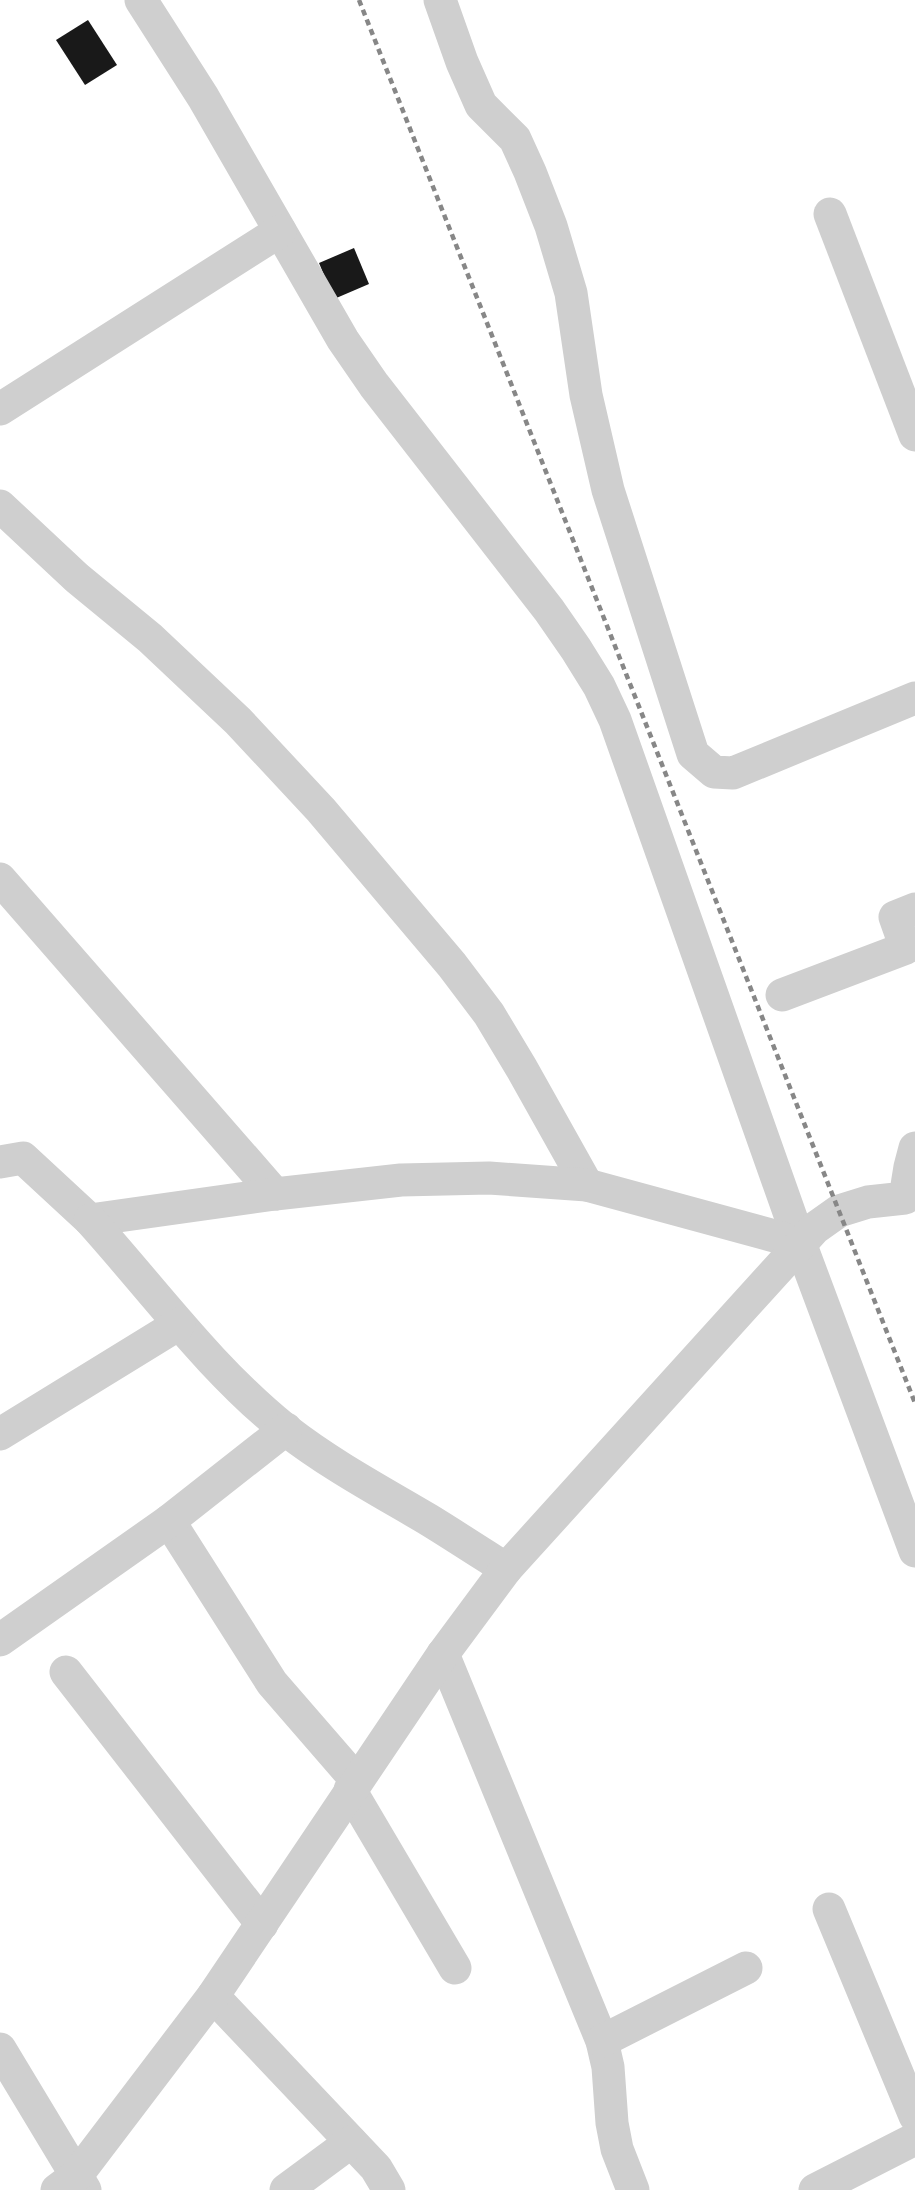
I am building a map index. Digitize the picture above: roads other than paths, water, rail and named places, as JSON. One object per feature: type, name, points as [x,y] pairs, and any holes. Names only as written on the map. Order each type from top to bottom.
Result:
[{"type":"street","points":[[141,0],[203,97],[343,340],[374,385],[549,610],[599,686],[615,720],[800,1243],[915,1551]]},
{"type":"street","points":[[440,0],[462,62],[481,105],[515,138],[551,226],[571,293],[586,395],[608,490],[693,754],[714,772],[733,773],[915,698]]},
{"type":"street","points":[[830,214],[915,435]]},
{"type":"street","points":[[0,409],[280,231]]},
{"type":"street","points":[[0,506],[77,578],[150,638],[238,721],[321,810],[452,964],[489,1014],[587,1185]]},
{"type":"street","points":[[0,879],[275,1194]]},
{"type":"street","points":[[782,995],[906,948],[895,917],[915,909]]},
{"type":"street","points":[[0,2049],[73,2185],[213,1996],[442,1654],[506,1569],[815,1228],[839,1211],[868,1202],[910,1198],[910,1167],[915,1148]]},
{"type":"street","points":[[8,1154],[90,1220],[179,1324],[231,1380],[286,1430],[356,1479],[506,1569]]},
{"type":"street","points":[[90,1220],[275,1194],[401,1180],[489,1178],[587,1185],[800,1243]]},
{"type":"street","points":[[0,1434],[179,1324]]},
{"type":"street","points":[[0,1640],[169,1521],[286,1430]]},
{"type":"street","points":[[169,1521],[272,1683],[353,1785],[455,1968]]},
{"type":"street","points":[[442,1654],[602,2041],[608,2067],[612,2123],[617,2149],[633,2190]]},
{"type":"street","points":[[66,1672],[262,1924]]},
{"type":"street","points":[[829,1909],[915,2116]]},
{"type":"street","points":[[602,2041],[746,1968]]},
{"type":"street","points":[[213,1996],[375,2168],[389,2190]]},
{"type":"street","points":[[815,2190],[915,2139]]},
{"type":"street","points":[[286,2190],[351,2142]]},
{"type":"railway","points":[[359,0],[915,1403]]}]
